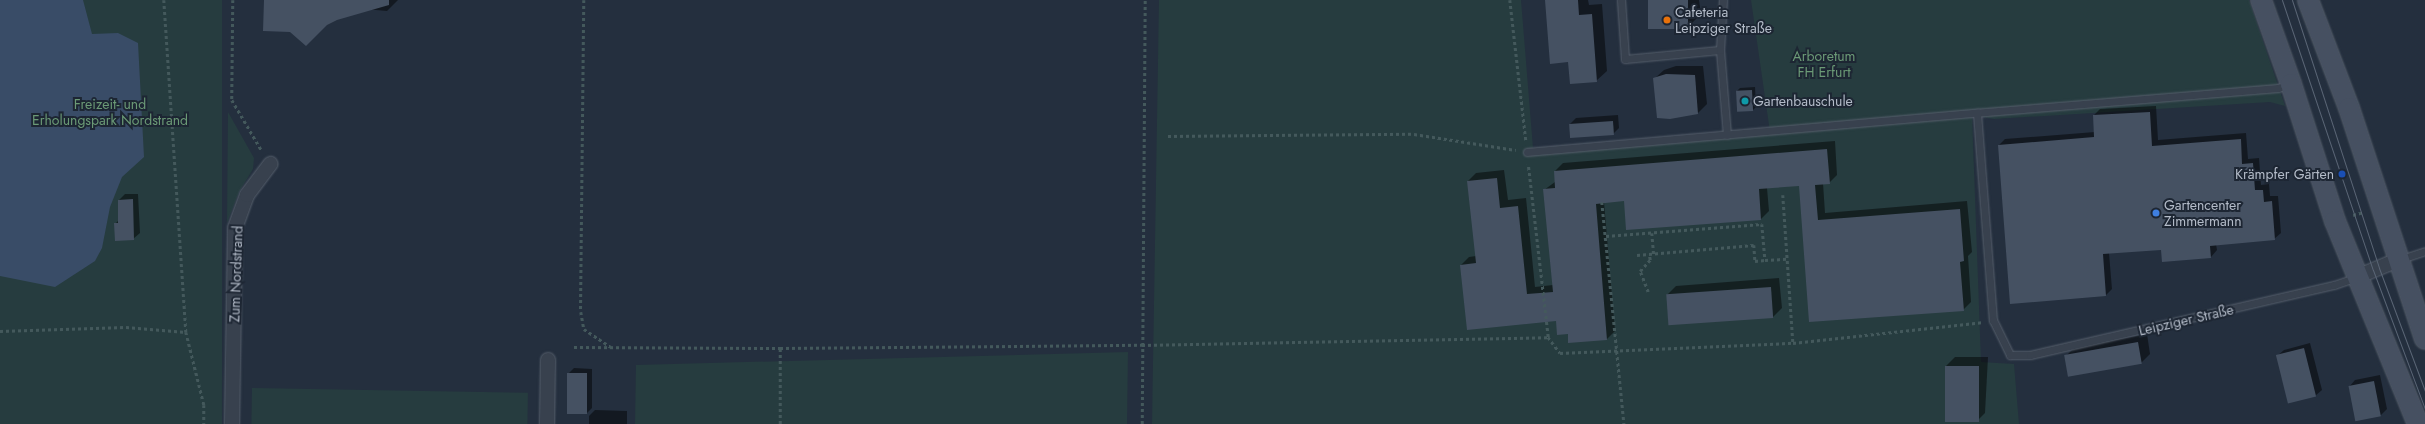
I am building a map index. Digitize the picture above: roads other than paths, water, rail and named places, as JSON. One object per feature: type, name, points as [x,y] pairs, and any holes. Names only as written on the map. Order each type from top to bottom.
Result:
[{"type":"main road","points":[[2261,0],[2291,84],[2336,220],[2418,424]]},
{"type":"main road","points":[[2308,0],[2349,108],[2400,259],[2425,339]]},
{"type":"street","name":"Zum Nordstrand","points":[[232,424],[235,228],[247,195],[270,164]]},
{"type":"street","name":"Leipziger Straße","points":[[2359,276],[2400,259]]},
{"type":"street","points":[[547,424],[548,360]]},
{"type":"lane","points":[[1621,0],[1625,59],[1720,50]]},
{"type":"lane","points":[[1723,0],[1720,50],[1727,135]]},
{"type":"lane","points":[[1527,152],[2278,88],[2291,84]]},
{"type":"lane","name":"Leipziger Straße","points":[[1977,113],[1993,320],[2010,354],[2030,355],[2117,336],[2334,285],[2359,276]]},
{"type":"lane","points":[[2400,259],[2425,251]]},
{"type":"water","points":[[0,0],[83,0],[92,34],[118,33],[138,43],[144,157],[122,177],[110,207],[102,248],[95,261],[55,287],[0,276]]},
{"type":"tram line","points":[[2282,0],[2373,270],[2425,409]]},
{"type":"tram line","points":[[2292,0],[2379,268],[2425,391]]},
{"type":"place","name":"Cafeteria Leipziger Straße","points":[[1667,20]]},
{"type":"place","name":"Gartenbauschule","points":[[1745,101]]},
{"type":"place","name":"Krämpfer Gärten","points":[[2342,174]]},
{"type":"place","name":"Gartencenter Zimmermann","points":[[2156,213]]},
{"type":"park label","name":"Arboretum FH Erfurt","points":[[1824,64]]},
{"type":"park label","name":"Freizeit- und Erholungspark Nordstrand","points":[[110,112]]}]
